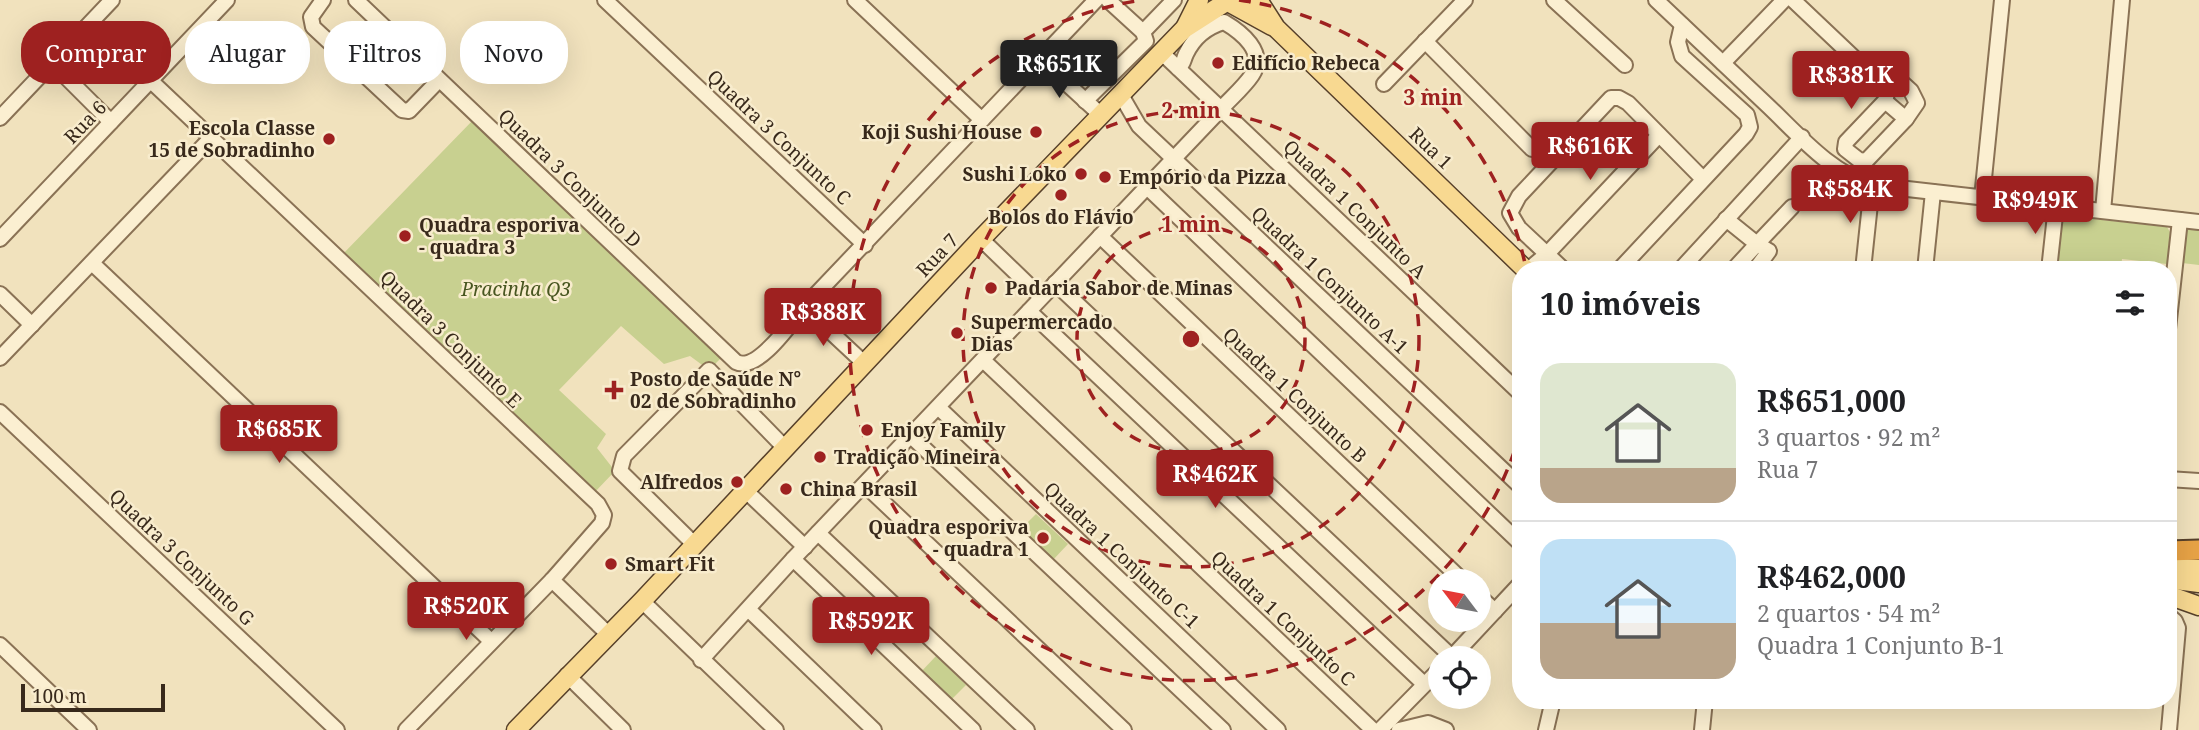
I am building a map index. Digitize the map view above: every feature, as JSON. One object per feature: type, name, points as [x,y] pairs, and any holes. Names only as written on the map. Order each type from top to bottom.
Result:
[{"type":"highway","points":[[2177,562],[2199,550]]},
{"type":"main road","name":"Rua 7","points":[[516,730],[642,601],[981,239],[1162,53],[1184,29],[1199,0]]},
{"type":"main road","name":"Rua 1","points":[[1258,0],[1276,28],[1518,261]]},
{"type":"main road","name":"Rua 7","points":[[1184,29],[1228,2]]},
{"type":"main road","name":"Rua 1","points":[[1228,2],[1276,28]]},
{"type":"main road","points":[[2177,567],[2199,569]]},
{"type":"main road","points":[[2177,570],[2199,583]]},
{"type":"main road","points":[[2177,598],[2199,606]]},
{"type":"street","name":"Rua 6","points":[[171,60],[228,0]]},
{"type":"street","points":[[323,0],[311,17],[313,27],[324,37]]},
{"type":"street","name":"Quadra 3 Conjunto D","points":[[356,0],[378,21]]},
{"type":"street","name":"Quadra 3 Conjunto C","points":[[605,0],[865,245]]},
{"type":"street","points":[[855,0],[982,120]]},
{"type":"street","points":[[865,364],[804,307],[1096,0]]},
{"type":"street","points":[[1085,101],[1146,41],[1143,32],[1108,0]]},
{"type":"street","points":[[1143,32],[1174,0]]},
{"type":"street","points":[[1384,83],[1465,0]]},
{"type":"street","points":[[1554,0],[1625,65]]},
{"type":"street","points":[[1656,0],[1802,137],[1840,170],[1856,180],[1872,185],[2199,222]]},
{"type":"street","points":[[1723,63],[1784,0]]},
{"type":"street","points":[[1793,0],[1888,90],[1885,101],[1846,142],[1845,149],[1859,160],[1866,161],[1906,119],[1917,103],[1915,96],[1889,72],[1880,81]]},
{"type":"street","points":[[1982,198],[2002,0]]},
{"type":"street","points":[[2103,211],[2122,0]]},
{"type":"street","points":[[92,21],[110,1]]},
{"type":"street","points":[[701,660],[793,559],[1222,109],[1254,73],[1256,61],[1253,47],[1240,32],[1224,22],[1210,26],[1193,41],[1178,68]]},
{"type":"street","points":[[1627,261],[1750,127],[1750,121],[1739,108],[1682,56],[1678,42],[1682,24]]},
{"type":"street","points":[[1425,41],[1532,149]]},
{"type":"street","name":"Quadra 1 Conjunto A","points":[[1162,53],[1512,385]]},
{"type":"street","points":[[1040,59],[1101,115]]},
{"type":"street","points":[[0,118],[33,84]]},
{"type":"street","points":[[73,84],[111,122]]},
{"type":"street","name":"Rua 6","points":[[0,239],[148,84]]},
{"type":"street","name":"Quadra 3 Conjunto E","points":[[154,84],[598,504],[604,515],[602,523],[552,580]]},
{"type":"street","points":[[374,84],[402,110],[409,111],[435,84]]},
{"type":"street","name":"Quadra 3 Conjunto D","points":[[443,84],[741,364],[756,361],[804,307]]},
{"type":"street","name":"Quadra 1 Conjunto A-1","points":[[1121,95],[1139,126],[1512,479]]},
{"type":"street","points":[[1554,261],[1511,219],[1512,205],[1608,100],[1614,97],[1628,103],[1702,178]]},
{"type":"street","points":[[1885,101],[1906,119]]},
{"type":"street","points":[[1538,261],[1659,135]]},
{"type":"street","points":[[0,358],[212,137]]},
{"type":"street","points":[[1688,261],[1802,137]]},
{"type":"street","points":[[1864,261],[1872,185]]},
{"type":"street","points":[[1147,187],[1512,535]]},
{"type":"street","points":[[1926,261],[1933,192]]},
{"type":"street","points":[[2050,261],[2056,206]]},
{"type":"street","points":[[1741,261],[1792,208]]},
{"type":"street","points":[[1726,219],[1769,251],[1762,261]]},
{"type":"street","points":[[2175,261],[2180,220]]},
{"type":"street","name":"Quadra 1 Conjunto B","points":[[1100,236],[1450,569]]},
{"type":"street","points":[[981,239],[1041,297]]},
{"type":"street","points":[[92,263],[491,641]]},
{"type":"street","points":[[1055,283],[1438,646]]},
{"type":"street","points":[[0,293],[32,325]]},
{"type":"street","points":[[1029,311],[1424,684]]},
{"type":"street","name":"Quadra 1 Conjunto C","points":[[982,360],[1380,730]]},
{"type":"street","points":[[695,545],[620,471],[624,456],[709,370],[785,448]]},
{"type":"street","name":"Quadra 1 Conjunto C-1","points":[[939,408],[1278,730]]},
{"type":"street","name":"Quadra 3 Conjunto G","points":[[0,412],[337,730]]},
{"type":"street","points":[[911,436],[1223,730]]},
{"type":"street","points":[[2177,480],[2199,481]]},
{"type":"street","points":[[865,485],[1124,730]]},
{"type":"street","points":[[746,491],[805,547]]},
{"type":"street","points":[[818,533],[1027,730]]},
{"type":"street","points":[[793,559],[972,730]]},
{"type":"street","points":[[406,730],[552,580],[608,634]]},
{"type":"street","points":[[1462,646],[1512,593]]},
{"type":"street","points":[[642,601],[776,730]]},
{"type":"street","points":[[1491,607],[1495,611]]},
{"type":"street","points":[[749,610],[874,730]]},
{"type":"street","points":[[0,645],[89,730]]},
{"type":"street","points":[[568,675],[623,730]]},
{"type":"street","points":[[1380,730],[1428,680]]},
{"type":"street","points":[[1546,730],[1551,709]]},
{"type":"street","points":[[1702,730],[1704,709]]},
{"type":"street","points":[[2169,730],[2170,709]]},
{"type":"street","points":[[1399,730],[1428,723],[1447,730]]},
{"type":"green space","name":"Pracinha Q3","points":[[474,119],[724,355],[709,370],[690,356],[664,364],[621,326],[559,390],[606,434],[597,448],[615,471],[593,494],[341,256]]},
{"type":"green space","points":[[2066,216],[2167,227],[2170,232],[2167,261],[2056,261],[2061,219]]},
{"type":"green space","points":[[2199,229],[2199,265],[2182,263],[2186,230]]},
{"type":"green space","name":"Quadra esporiva - quadra 1","points":[[1036,514],[1068,544],[1051,562],[1018,532]]},
{"type":"green space","points":[[936,656],[966,685],[949,702],[920,673]]},
{"type":"place","name":"Edifício Rebeca","points":[[1218,63]]},
{"type":"place","name":"Koji Sushi House","points":[[1036,132]]},
{"type":"place","name":"Escola Classe 15 de Sobradinho","points":[[329,139]]},
{"type":"place","name":"Sushi Loko","points":[[1081,174]]},
{"type":"place","name":"Empório da Pizza","points":[[1105,177]]},
{"type":"place","name":"Bolos do Flávio","points":[[1061,195]]},
{"type":"place","name":"Quadra esporiva - quadra 3","points":[[405,236]]},
{"type":"place","name":"Padaria Sabor de Minas","points":[[991,288]]},
{"type":"place","name":"Supermercado Dias","points":[[957,333]]},
{"type":"place","name":"Posto de Saúde N° 02 de Sobradinho","points":[[614,390]]},
{"type":"place","name":"Enjoy Family","points":[[867,430]]},
{"type":"place","name":"Tradição Mineira","points":[[820,457]]},
{"type":"place","name":"Alfredos","points":[[737,482]]},
{"type":"place","name":"China Brasil","points":[[786,489]]},
{"type":"place","name":"Quadra esporiva - quadra 1","points":[[1043,538]]},
{"type":"place","name":"Smart Fit","points":[[611,564]]}]
